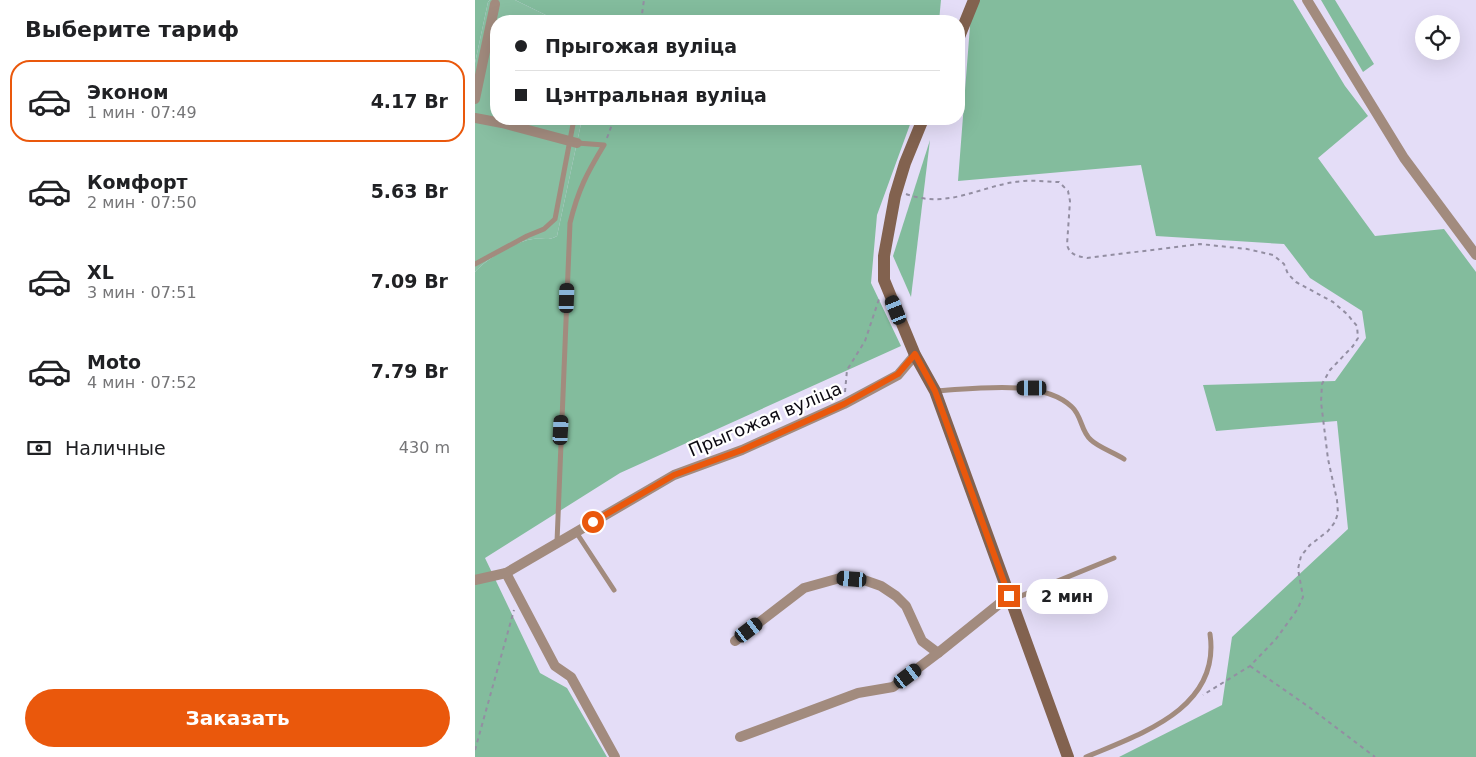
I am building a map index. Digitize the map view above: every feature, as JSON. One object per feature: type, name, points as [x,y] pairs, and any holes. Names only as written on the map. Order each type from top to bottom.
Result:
[{"type":"street","points":[[965,22],[974,0]]},
{"type":"street","points":[[1307,0],[1404,158],[1476,255]]},
{"type":"street","points":[[493,15],[495,4]]},
{"type":"street","points":[[475,99],[490,28]]},
{"type":"street","points":[[475,118],[490,121]]},
{"type":"street","points":[[510,125],[574,142]]},
{"type":"street","points":[[921,125],[897,191],[888,226],[884,256],[884,280],[915,354],[935,391],[1068,757]]},
{"type":"street","name":"Прыгожая вуліца","points":[[506,573],[674,475],[742,450],[844,404],[898,374],[915,354]]},
{"type":"street","points":[[475,580],[477,578],[506,573],[555,666],[571,677],[615,757]]},
{"type":"street","points":[[735,641],[804,588],[840,578],[864,580],[881,586],[896,596],[905,606],[922,641],[938,653]]},
{"type":"street","points":[[740,737],[858,693],[893,687],[1010,598]]},
{"type":"lane","points":[[475,264],[544,229],[555,219],[574,142],[574,125]]},
{"type":"lane","points":[[557,543],[570,223],[584,177],[604,145],[574,142]]},
{"type":"lane","points":[[935,391],[1032,388],[1050,393],[1073,408],[1091,440],[1124,459]]},
{"type":"lane","points":[[576,532],[614,590]]},
{"type":"lane","points":[[1010,598],[1114,558]]},
{"type":"lane","points":[[1086,757],[1153,728],[1182,708],[1197,690],[1209,666],[1212,649],[1210,634]]},
{"type":"path","points":[[642,15],[644,0]]},
{"type":"path","points":[[604,145],[612,125]]},
{"type":"path","points":[[897,191],[916,198],[950,199],[1023,181],[1059,182],[1069,191],[1067,245],[1069,251],[1076,256],[1087,258],[1200,244],[1247,249],[1273,255],[1284,264],[1288,274],[1297,282],[1333,302],[1357,326],[1357,338],[1353,346],[1330,370],[1322,384],[1321,402],[1327,459],[1337,500],[1338,513],[1328,531],[1310,545],[1301,556],[1299,569],[1303,596],[1297,610],[1275,639],[1250,666],[1198,698]]},
{"type":"path","points":[[844,404],[847,370],[865,341],[879,299]]},
{"type":"path","points":[[475,750],[518,597]]},
{"type":"path","points":[[1250,666],[1309,706],[1375,757]]},
{"type":"green space","points":[[475,0],[490,0],[475,63]]},
{"type":"green space","points":[[490,0],[515,0],[546,15],[490,15],[490,125],[581,125],[557,236],[548,239],[526,240],[518,243],[494,256],[475,272],[475,63]]},
{"type":"green space","points":[[515,0],[941,0],[940,15],[546,15]]},
{"type":"green space","points":[[972,0],[1293,0],[1345,86],[1368,116],[1318,158],[1375,236],[1444,229],[1476,272],[1476,757],[1119,757],[1222,705],[1232,637],[1348,529],[1337,421],[1216,431],[1203,385],[1335,381],[1366,338],[1362,311],[1310,278],[1284,244],[1156,236],[1141,165],[958,181],[962,125],[965,125],[965,90]]},
{"type":"green space","points":[[1321,0],[1335,0],[1374,64],[1363,72]]},
{"type":"green space","points":[[581,125],[910,125],[877,215],[871,283],[901,346],[620,473],[485,558],[540,673],[567,688],[607,757],[475,757],[475,272],[494,256],[518,243],[526,240],[548,239],[557,236]]},
{"type":"green space","points":[[930,140],[911,297],[893,256]]},
{"type":"route","points":[[593,522],[674,475],[742,450],[844,404],[898,374],[915,354],[935,391],[951,432],[1009,596]]}]
